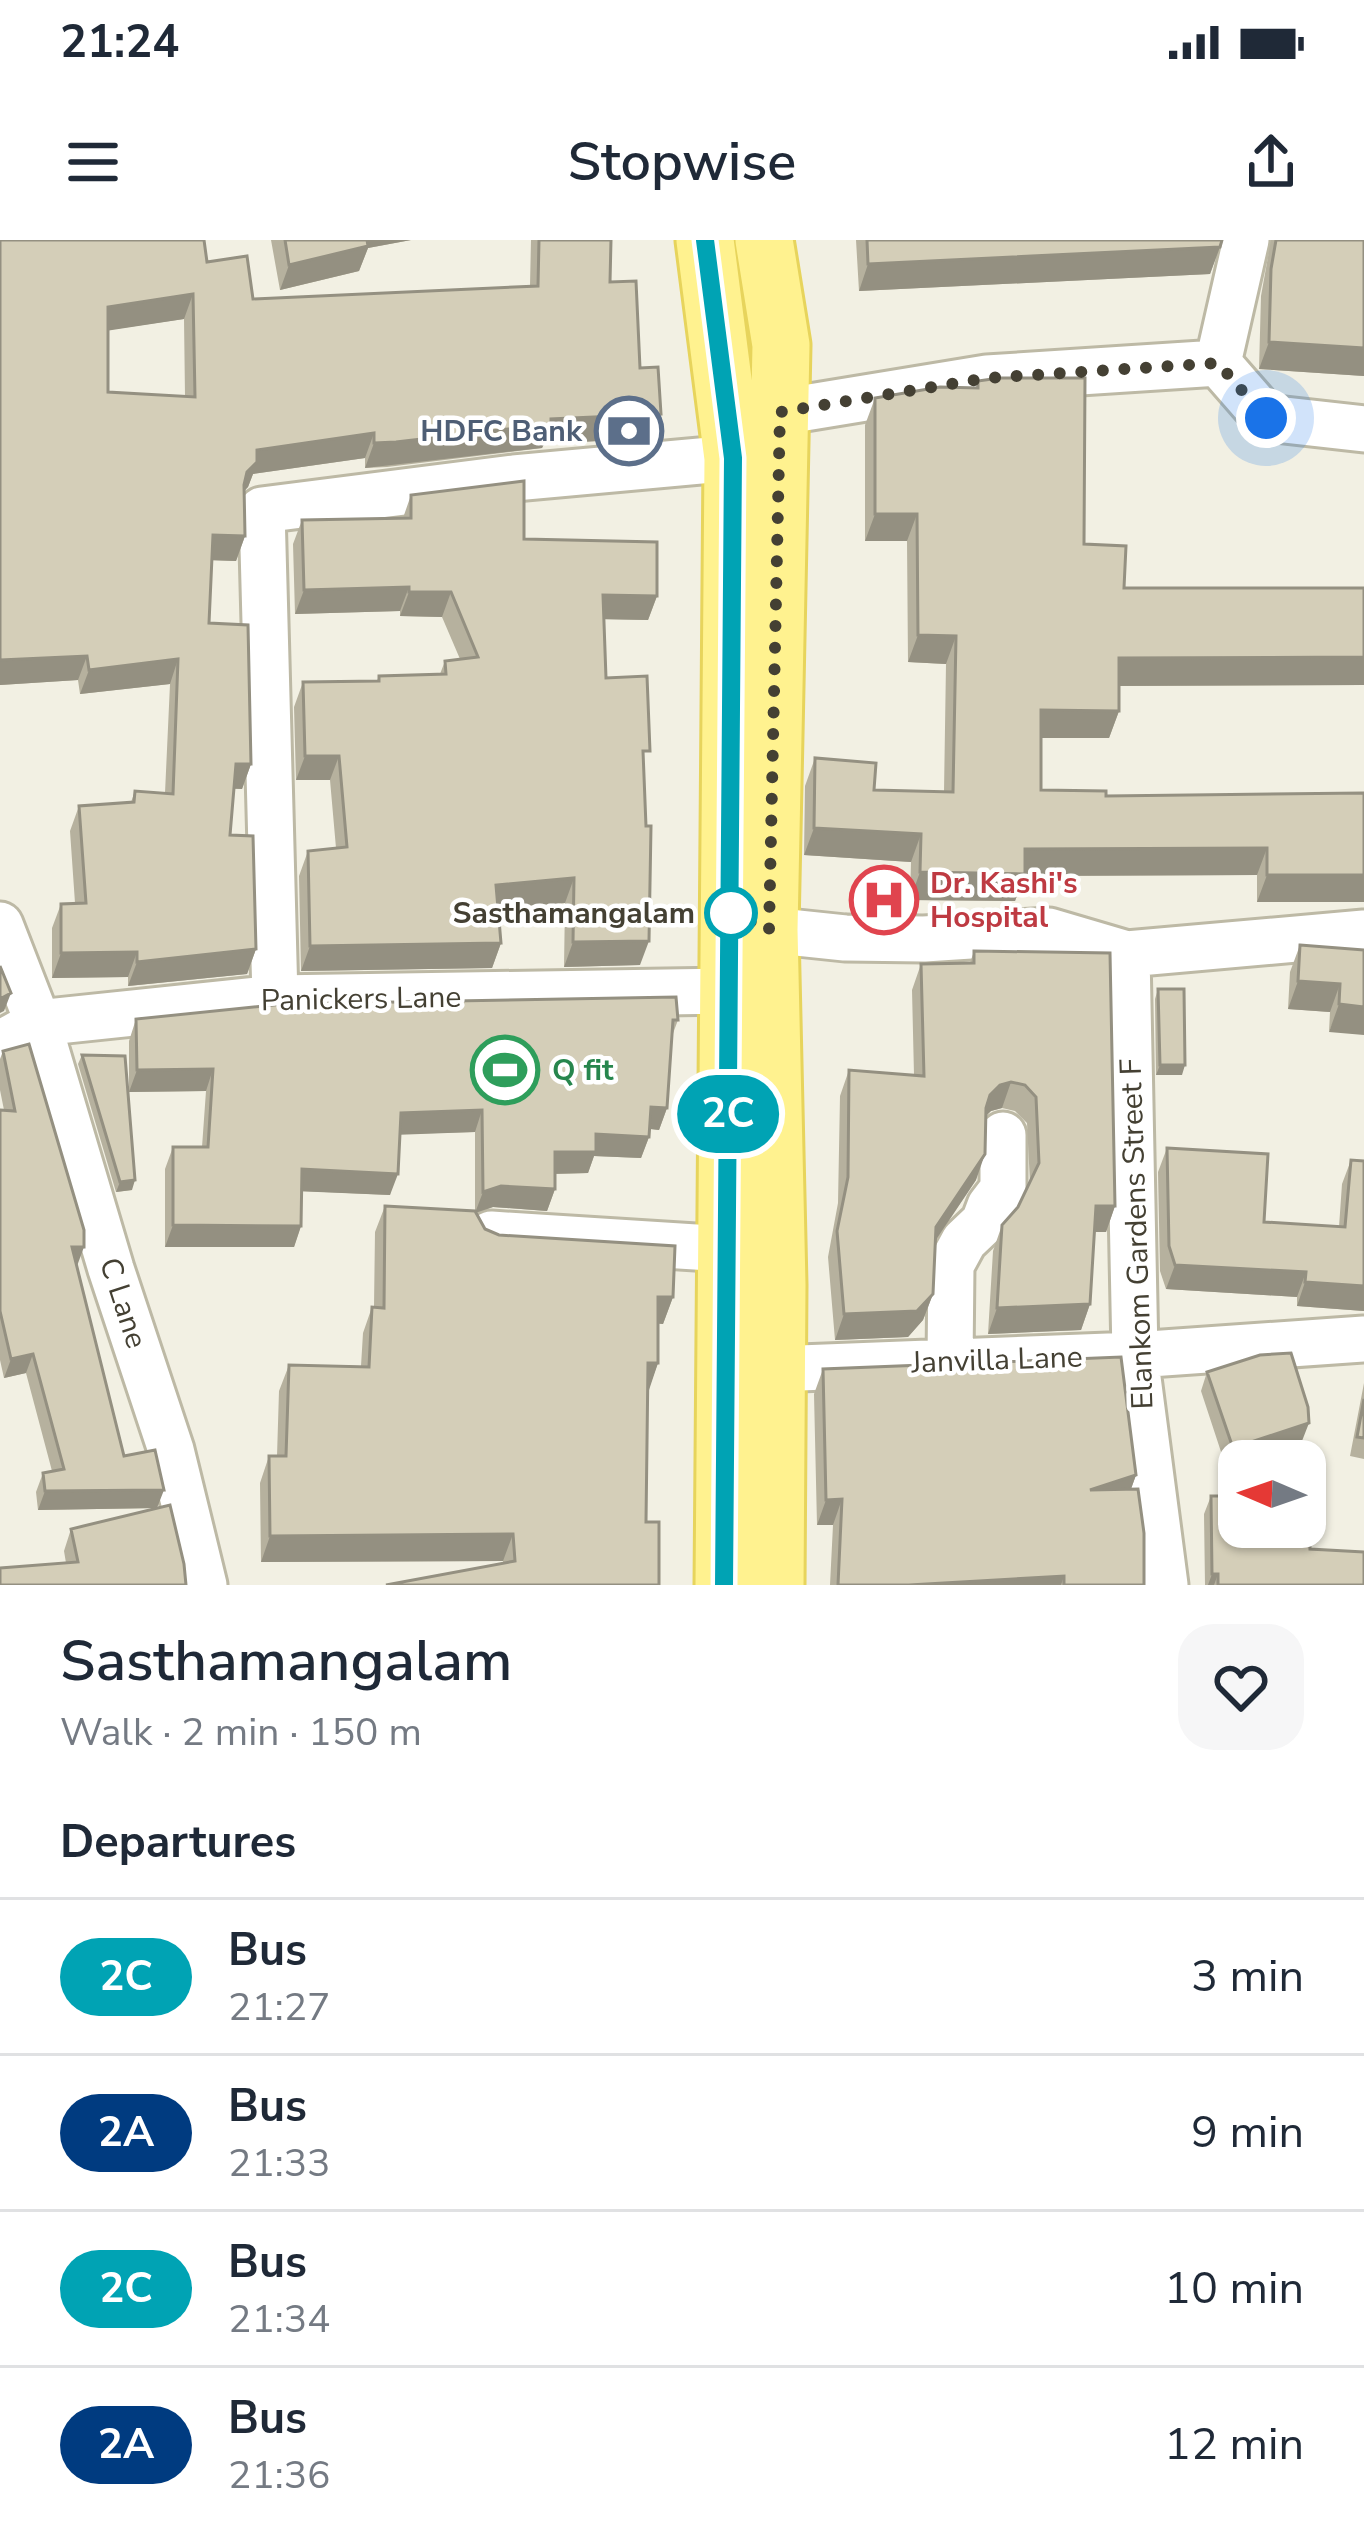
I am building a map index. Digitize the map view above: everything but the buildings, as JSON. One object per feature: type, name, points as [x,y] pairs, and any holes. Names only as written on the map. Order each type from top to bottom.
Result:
[{"type":"main road","points":[[705,240],[733,458],[724,1585]]},
{"type":"main road","points":[[764,240],[782,345],[769,930],[777,1285],[775,1585]]},
{"type":"street","points":[[1218,363],[1246,240]]},
{"type":"street","points":[[780,412],[987,378],[1218,363]]},
{"type":"street","points":[[1218,363],[1266,418],[1364,429]]},
{"type":"street","points":[[275,998],[262,510],[514,478],[733,458]]},
{"type":"street","name":"C Lane","points":[[0,925],[19,1034],[111,1269],[171,1450],[204,1585]]},
{"type":"street","points":[[769,930],[904,939],[1049,931],[1127,954],[1364,933]]},
{"type":"street","name":"Elankom Gardens Street F","points":[[1127,954],[1135,1355],[1165,1585]]},
{"type":"street","name":"Panickers Lane","points":[[19,1034],[275,998],[729,992]]},
{"type":"street","points":[[950,1362],[951,1265],[964,1241],[985,1222],[1003,1189],[1003,1136]]},
{"type":"street","points":[[491,1234],[727,1249]]},
{"type":"street","name":"Janvilla Lane","points":[[774,1369],[1135,1355],[1364,1339]]},
{"type":"bus line","name":"2C","points":[[705,240],[733,458],[724,1585]]},
{"type":"place","name":"HDFC Bank","points":[[629,431]]},
{"type":"place","name":"Dr. Kashi's Hospital","points":[[884,900]]},
{"type":"place","name":"Sasthamangalam","points":[[731,913]]},
{"type":"place","name":"Q fit","points":[[505,1070]]},
{"type":"route","points":[[731,913],[769,930],[780,412],[987,378],[1218,363],[1266,418]]}]
